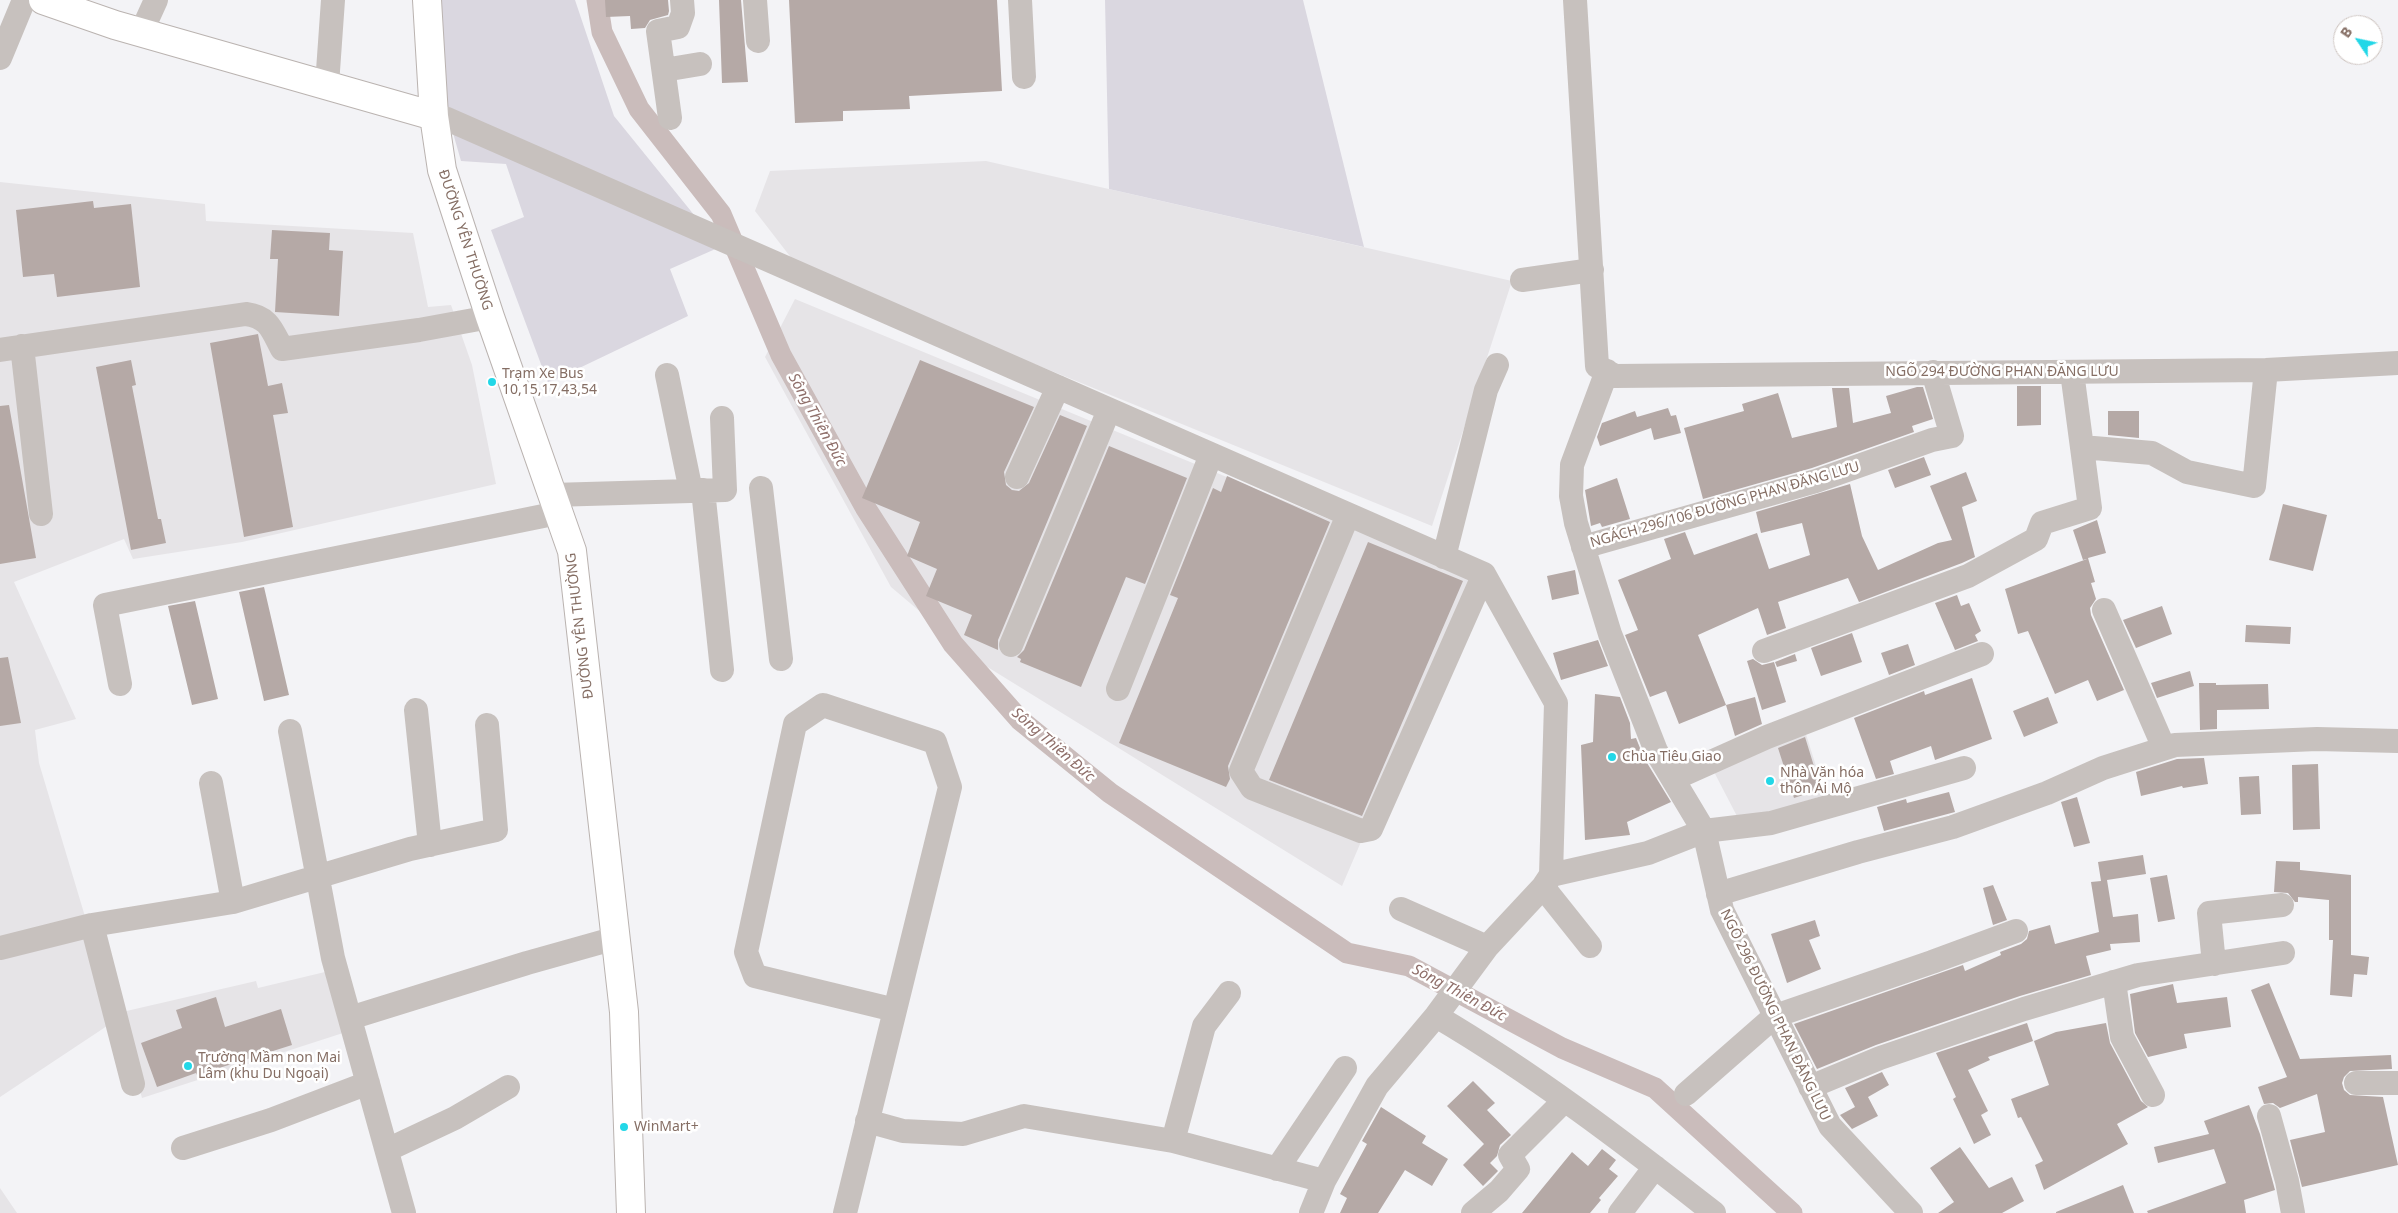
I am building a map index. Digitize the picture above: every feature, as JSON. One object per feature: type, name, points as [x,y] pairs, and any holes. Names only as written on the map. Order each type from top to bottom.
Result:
[{"type":"main road","points":[[43,0],[141,33],[434,116]]},
{"type":"main road","name":"ĐƯỜNG YÊN THƯỜNG","points":[[427,0],[434,116],[442,170],[490,317],[572,552],[624,1012],[631,1213]]},
{"type":"street","points":[[0,58],[24,0]]},
{"type":"street","points":[[141,33],[156,0]]},
{"type":"street","points":[[326,85],[333,0]]},
{"type":"street","points":[[670,118],[658,31],[678,27],[683,13],[682,0]]},
{"type":"street","points":[[755,0],[758,41]]},
{"type":"street","points":[[1020,0],[1024,77]]},
{"type":"street","points":[[1575,0],[1597,366],[1607,371]]},
{"type":"street","points":[[664,70],[700,64]]},
{"type":"street","points":[[434,116],[447,119],[1484,574],[1556,703],[1547,881],[1590,946]]},
{"type":"street","points":[[1522,280],[1592,270]]},
{"type":"street","points":[[42,514],[11,348],[246,314],[260,316],[267,323],[282,349],[419,330],[490,317]]},
{"type":"street","name":"NGÕ 294 ĐƯỜNG PHAN ĐĂNG LƯU","points":[[1607,371],[1615,376],[2072,372],[2266,370],[2398,363]]},
{"type":"street","points":[[1444,557],[1486,390],[1497,365]]},
{"type":"street","points":[[2082,447],[2152,453],[2187,472],[2254,486],[2266,370]]},
{"type":"street","name":"NGÕ 296 ĐƯỜNG PHAN ĐĂNG LƯU","points":[[1607,371],[1572,465],[1571,496],[1583,547],[1610,634],[1656,751],[1704,831],[1722,910],[1830,1126],[1911,1213]]},
{"type":"street","name":"NGÁCH 296/106 ĐƯỜNG PHAN ĐĂNG LƯU","points":[[1583,547],[1670,520],[1816,481],[1932,440],[1952,436],[1933,372]]},
{"type":"street","points":[[1764,651],[1968,576],[2036,539],[2042,524],[2090,508],[2072,372]]},
{"type":"street","points":[[667,375],[707,490],[722,670]]},
{"type":"street","points":[[1017,477],[1058,387]]},
{"type":"street","points":[[1011,645],[1109,410]]},
{"type":"street","points":[[707,490],[722,418]]},
{"type":"street","points":[[1118,689],[1212,455]]},
{"type":"street","points":[[120,684],[105,605],[555,504],[707,490],[767,487],[781,659]]},
{"type":"street","points":[[1348,515],[1241,771],[1252,788],[1361,831],[1371,828],[1484,574]]},
{"type":"street","points":[[2104,610],[2164,748]]},
{"type":"street","points":[[1673,779],[1767,737],[1982,654]]},
{"type":"street","points":[[845,1213],[950,787],[935,742],[823,705],[795,724],[746,952],[754,976],[895,1010]]},
{"type":"street","points":[[416,710],[430,845]]},
{"type":"street","points":[[0,948],[92,925],[233,902],[430,845],[496,830],[487,725]]},
{"type":"street","points":[[290,731],[333,958],[404,1213]]},
{"type":"street","points":[[1718,894],[1858,852],[1953,827],[2047,793],[2103,768],[2175,745],[2317,739],[2398,741]]},
{"type":"street","points":[[1311,1213],[1324,1181],[1376,1086],[1436,1015],[1485,950],[1547,881],[1648,853],[1704,831],[1772,822],[1964,768]]},
{"type":"street","points":[[211,783],[233,902]]},
{"type":"street","points":[[2214,964],[2209,913],[2282,905]]},
{"type":"street","points":[[1401,909],[1485,950]]},
{"type":"street","points":[[92,925],[133,1084]]},
{"type":"street","points":[[1686,1094],[1774,1016],[2016,931]]},
{"type":"street","points":[[350,1018],[527,963],[616,938]]},
{"type":"street","points":[[1810,1087],[1880,1058],[2024,1009],[2138,975],[2283,953]]},
{"type":"street","points":[[2114,982],[2122,1037],[2153,1094]]},
{"type":"street","points":[[1172,1141],[1204,1026],[1229,994]]},
{"type":"street","points":[[1436,1015],[1564,1101],[1655,1167],[1714,1213]]},
{"type":"street","points":[[1277,1169],[1345,1068]]},
{"type":"street","points":[[183,1148],[271,1120],[368,1083]]},
{"type":"street","points":[[2356,1083],[2398,1083]]},
{"type":"street","points":[[387,1150],[455,1118],[508,1087]]},
{"type":"street","points":[[1473,1213],[1499,1191],[1518,1170],[1510,1155],[1564,1101]]},
{"type":"street","points":[[867,1121],[903,1131],[963,1134],[1024,1116],[1172,1141],[1324,1181]]},
{"type":"street","points":[[2269,1116],[2287,1181],[2293,1213]]},
{"type":"street","points":[[1620,1213],[1655,1167]]},
{"type":"shaded area","points":[[435,0],[575,0],[614,116],[720,247],[670,269],[688,316],[548,383],[491,230],[524,217],[506,164],[461,161],[443,98]]},
{"type":"shaded area","points":[[1105,0],[1303,0],[1364,247],[1109,189]]},
{"type":"shaded area","points":[[986,161],[1512,281],[1432,526],[799,268],[755,211],[770,171]]},
{"type":"shaded area","points":[[0,182],[205,204],[206,221],[413,233],[428,307],[451,305],[472,365],[496,484],[242,542],[133,559],[124,539],[14,582],[76,719],[35,730],[39,763],[116,1020],[0,1097]]},
{"type":"shaded area","points":[[795,299],[1474,579],[1342,886],[981,663],[891,587],[765,357]]},
{"type":"shaded area","name":"Nhà Văn hóa thôn Ái Mộ","points":[[1805,731],[1825,795],[1740,822],[1712,768]]},
{"type":"shaded area","name":"Trường Mầm non Mai Lâm (khu Du Ngoại)","points":[[325,972],[343,1033],[142,1098],[118,1013],[256,981],[258,988]]},
{"type":"shaded area","points":[[0,1188],[17,1213],[0,1213]]},
{"type":"building","points":[[605,0],[668,0],[669,11],[668,15],[650,20],[645,28],[631,29],[630,16],[606,17]]},
{"type":"building","points":[[719,0],[741,0],[748,82],[722,83]]},
{"type":"building","points":[[789,0],[997,0],[1002,91],[909,96],[910,109],[843,111],[843,121],[795,123]]},
{"type":"building","points":[[93,201],[94,208],[131,204],[140,287],[57,297],[54,274],[23,277],[16,210]]},
{"type":"building","points":[[272,230],[330,233],[329,250],[343,251],[339,316],[275,312],[278,259],[270,259]]},
{"type":"building","points":[[258,334],[268,386],[282,383],[288,413],[273,415],[293,527],[244,537],[210,343]]},
{"type":"building","points":[[131,360],[136,385],[132,386],[158,519],[161,519],[166,543],[131,550],[96,367]]},
{"type":"building","points":[[920,360],[1034,407],[1004,472],[1006,485],[1012,490],[1019,491],[1029,483],[1060,415],[1087,426],[998,640],[998,650],[964,635],[972,615],[926,596],[937,569],[907,556],[920,522],[862,498]]},
{"type":"building","points":[[2017,386],[2041,386],[2041,425],[2017,426]]},
{"type":"building","points":[[1923,387],[1933,419],[1912,426],[1914,432],[1812,468],[1703,499],[1684,428],[1744,411],[1742,404],[1778,393],[1792,438],[1837,427],[1832,388],[1849,388],[1853,423],[1891,413],[1886,396]]},
{"type":"building","points":[[9,405],[36,558],[0,564],[0,406]]},
{"type":"building","points":[[1668,408],[1671,416],[1676,415],[1681,433],[1654,440],[1651,428],[1600,446],[1597,437],[1602,423],[1635,411],[1637,417]]},
{"type":"building","points":[[2108,411],[2139,411],[2139,438],[2108,435]]},
{"type":"building","points":[[1109,446],[1187,478],[1145,584],[1126,577],[1081,687],[1020,662],[1021,659],[1017,657],[1024,650]]},
{"type":"building","points":[[1924,457],[1931,475],[1895,488],[1888,470]]},
{"type":"building","points":[[1966,472],[1977,501],[1962,507],[1975,557],[1859,602],[1848,578],[1778,602],[1786,628],[1767,635],[1758,608],[1698,635],[1726,705],[1679,724],[1666,691],[1650,697],[1625,635],[1638,630],[1618,580],[1671,559],[1664,539],[1685,532],[1694,555],[1757,533],[1769,569],[1810,555],[1802,523],[1761,533],[1756,512],[1850,484],[1862,536],[1878,570],[1938,543],[1952,540],[1930,486]]},
{"type":"building","points":[[1227,476],[1330,522],[1228,766],[1230,779],[1226,787],[1119,743],[1178,598],[1170,595],[1213,488],[1221,492]]},
{"type":"building","points":[[1617,478],[1630,519],[1602,527],[1600,523],[1591,526],[1585,490]]},
{"type":"building","points":[[2283,504],[2327,515],[2313,571],[2269,560]]},
{"type":"building","points":[[2097,520],[2106,553],[2088,558],[2095,582],[2091,583],[2096,599],[2090,608],[2091,615],[2124,690],[2097,701],[2088,680],[2055,694],[2028,631],[2018,634],[2005,589],[2087,559],[2083,560],[2073,530]]},
{"type":"building","points":[[1368,542],[1463,581],[1362,816],[1269,780]]},
{"type":"building","points":[[1575,570],[1579,594],[1552,600],[1547,576]]},
{"type":"building","points":[[264,587],[289,695],[264,701],[239,592]]},
{"type":"building","points":[[1957,595],[1961,606],[1969,603],[1981,631],[1975,635],[1978,641],[1955,650],[1935,603]]},
{"type":"building","points":[[195,601],[218,699],[192,705],[168,606]]},
{"type":"building","points":[[2162,606],[2172,634],[2136,648],[2123,620]]},
{"type":"building","points":[[2246,625],[2291,627],[2290,644],[2245,642]]},
{"type":"building","points":[[1852,633],[1862,662],[1821,676],[1811,648]]},
{"type":"building","points":[[1598,640],[1608,666],[1561,680],[1553,653]]},
{"type":"building","points":[[1908,644],[1915,665],[1889,675],[1881,653]]},
{"type":"building","points":[[1795,654],[1797,661],[1777,667],[1775,662]]},
{"type":"building","points":[[8,657],[21,723],[0,726],[0,658]]},
{"type":"building","points":[[1753,659],[1762,665],[1774,662],[1786,702],[1762,710],[1747,661]]},
{"type":"building","points":[[2190,671],[2194,686],[2157,698],[2151,683]]},
{"type":"building","points":[[1972,678],[1992,739],[1935,760],[1931,746],[1890,761],[1894,774],[1876,779],[1854,718],[1924,691],[1925,695]]},
{"type":"building","points":[[2199,683],[2216,683],[2216,685],[2268,684],[2269,709],[2217,710],[2217,729],[2200,730]]},
{"type":"building","points":[[1595,694],[1620,697],[1630,723],[1631,739],[1636,738],[1644,758],[1671,802],[1627,822],[1630,835],[1585,840],[1581,745],[1593,742]]},
{"type":"building","points":[[1755,697],[1762,724],[1735,736],[1726,705]]},
{"type":"building","points":[[2048,697],[2058,723],[2024,737],[2013,711]]},
{"type":"building","points":[[1805,737],[1821,789],[1794,798],[1778,748]]},
{"type":"building","points":[[2204,758],[2208,784],[2183,788],[2182,786],[2141,796],[2136,772],[2177,759]]},
{"type":"building","points":[[2318,764],[2320,829],[2293,830],[2292,765]]},
{"type":"building","points":[[2259,776],[2261,814],[2241,815],[2239,777]]},
{"type":"building","points":[[1949,792],[1955,812],[1884,831],[1877,807],[1906,799],[1907,803]]},
{"type":"building","points":[[2077,797],[2090,843],[2074,847],[2061,802]]},
{"type":"building","points":[[2143,855],[2146,874],[2107,880],[2113,917],[2138,914],[2140,942],[2110,944],[2111,950],[2086,956],[2091,975],[2020,996],[1876,1045],[1817,1069],[1794,1024],[1963,965],[1965,971],[2001,955],[2000,952],[2021,944],[2027,939],[2029,931],[2050,925],[2055,944],[2099,932],[2091,882],[2101,881],[2098,862]]},
{"type":"building","points":[[2276,861],[2300,862],[2300,870],[2351,875],[2351,955],[2369,957],[2367,975],[2354,974],[2352,997],[2330,995],[2333,940],[2329,940],[2329,900],[2298,897],[2298,902],[2295,902],[2288,893],[2274,892]]},
{"type":"building","points":[[2167,875],[2175,919],[2158,922],[2150,878]]},
{"type":"building","points":[[1993,885],[2007,920],[1993,925],[1983,888]]},
{"type":"building","points":[[1815,920],[1820,936],[1809,940],[1821,969],[1787,983],[1771,934]]},
{"type":"building","points":[[2269,983],[2300,1059],[2391,1055],[2392,1069],[2350,1071],[2344,1077],[2342,1083],[2344,1090],[2350,1095],[2383,1097],[2398,1165],[2302,1187],[2290,1140],[2325,1132],[2317,1094],[2280,1108],[2273,1103],[2264,1104],[2258,1087],[2287,1077],[2251,990]]},
{"type":"building","points":[[2173,984],[2177,1003],[2227,997],[2231,1027],[2184,1034],[2187,1048],[2148,1057],[2135,1033],[2130,994]]},
{"type":"building","points":[[216,997],[225,1027],[281,1009],[292,1045],[197,1075],[196,1073],[157,1087],[141,1043],[182,1028],[176,1010]]},
{"type":"building","points":[[2027,1023],[2033,1041],[1988,1057],[1990,1060],[1968,1070],[1988,1111],[1981,1115],[1991,1135],[1974,1144],[1953,1099],[1956,1097],[1936,1053]]},
{"type":"building","points":[[2106,1023],[2110,1043],[2141,1101],[2148,1107],[2117,1124],[2128,1144],[2044,1190],[2035,1165],[2043,1161],[2021,1117],[2018,1118],[2011,1099],[2049,1085],[2034,1041],[2056,1032]]},
{"type":"building","points":[[1882,1072],[1889,1085],[1868,1097],[1878,1116],[1852,1129],[1840,1115],[1855,1107],[1845,1088]]},
{"type":"building","points":[[1473,1081],[1495,1103],[1487,1110],[1511,1135],[1500,1145],[1497,1156],[1490,1163],[1498,1171],[1483,1186],[1463,1165],[1484,1144],[1447,1106]]},
{"type":"building","points":[[2249,1105],[2260,1134],[2275,1190],[2244,1200],[2246,1213],[2148,1213],[2147,1211],[2226,1183],[2214,1149],[2158,1163],[2154,1147],[2209,1134],[2204,1121]]},
{"type":"building","points":[[1381,1107],[1426,1136],[1422,1143],[1448,1159],[1432,1186],[1405,1170],[1378,1213],[1340,1213],[1347,1198],[1340,1194],[1367,1144],[1362,1141]]},
{"type":"building","points":[[1960,1147],[1989,1188],[2012,1177],[2024,1201],[2002,1213],[1938,1213],[1954,1202],[1930,1168]]},
{"type":"building","points":[[1602,1149],[1616,1160],[1609,1169],[1618,1176],[1599,1198],[1601,1200],[1590,1213],[1522,1213],[1572,1152],[1588,1166]]},
{"type":"building","points":[[2123,1185],[2134,1213],[2056,1213],[2056,1212]]},
{"type":"waterway","name":"Sông Thiên Đức","points":[[597,0],[602,32],[639,109],[721,214],[781,355],[865,507],[953,644],[1020,720],[1110,793],[1347,953],[1409,966],[1562,1048],[1655,1088],[1792,1213]]},
{"type":"place","name":"Trạm Xe Bus 10,15,17,43,54","points":[[492,382]]},
{"type":"place","name":"Chùa Tiêu Giao","points":[[1612,757]]},
{"type":"place","name":"Nhà Văn hóa thôn Ái Mộ","points":[[1770,781]]},
{"type":"place","name":"Trường Mầm non Mai Lâm (khu Du Ngoại)","points":[[188,1066]]},
{"type":"place","name":"WinMart+","points":[[624,1127]]}]
